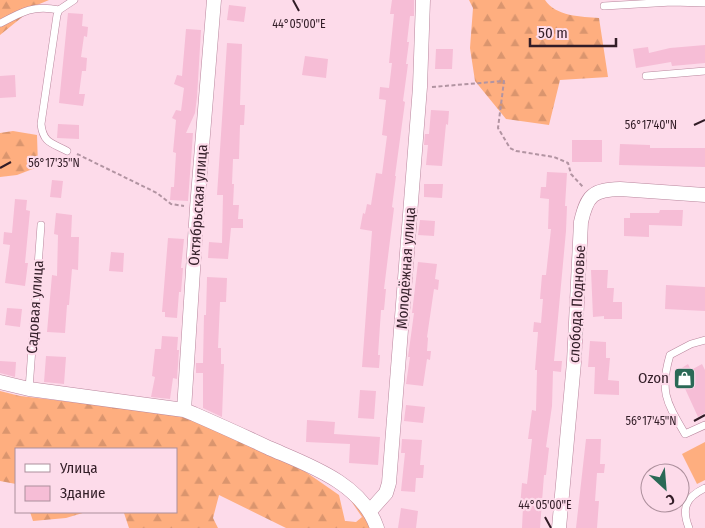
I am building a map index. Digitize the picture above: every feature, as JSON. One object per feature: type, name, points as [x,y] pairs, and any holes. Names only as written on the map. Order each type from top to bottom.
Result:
[{"type":"street","name":"Октябрьская улица","points":[[184,410],[197,208],[214,0]]},
{"type":"street","name":"Молодёжная улица","points":[[370,511],[386,493],[389,483],[420,88],[423,0]]},
{"type":"street","points":[[592,195],[607,190],[620,189],[705,195]]},
{"type":"street","name":"слобода Подновье","points":[[559,528],[574,362],[582,222],[585,207],[592,195]]},
{"type":"street","points":[[0,382],[29,389],[184,410],[329,477],[350,490],[370,511],[377,528]]},
{"type":"lane","points":[[67,151],[47,141],[42,134],[42,124],[57,15],[59,10],[74,0]]},
{"type":"lane","points":[[604,6],[672,2],[705,3]]},
{"type":"lane","points":[[1,23],[22,11],[44,7],[59,10]]},
{"type":"lane","points":[[646,76],[705,70]]},
{"type":"lane","name":"Садовая улица","points":[[29,389],[41,226]]},
{"type":"lane","points":[[705,340],[691,344],[670,355],[665,373],[668,405],[685,434],[705,425]]},
{"type":"lane","points":[[689,528],[685,511],[687,503],[693,494],[705,488]]},
{"type":"path","points":[[420,88],[504,81],[498,128],[510,148],[554,157],[568,163],[571,174],[576,181],[592,195]]},
{"type":"path","points":[[67,151],[82,156],[157,194],[171,204],[197,208]]},
{"type":"green space","points":[[0,0],[49,0],[37,5],[0,35]]},
{"type":"green space","points":[[469,0],[545,0],[555,9],[569,15],[599,18],[608,77],[560,80],[549,125],[506,119],[475,81],[470,48],[473,8]]},
{"type":"green space","points":[[13,131],[37,135],[38,167],[17,175],[0,177],[0,133]]},
{"type":"green space","points":[[0,391],[20,396],[185,415],[303,470],[339,495],[345,521],[356,522],[362,517],[349,498],[369,515],[373,528],[286,528],[219,495],[213,518],[218,528],[129,528],[124,513],[178,513],[178,448],[15,448],[15,484],[0,481]]},
{"type":"green space","points":[[705,442],[705,480],[697,484],[690,470],[690,463],[686,463],[682,454]]},
{"type":"green space","points":[[30,513],[83,513],[66,518],[33,521]]},
{"type":"building","points":[[392,0],[414,0],[414,16],[410,16],[407,42],[409,42],[406,64],[408,64],[403,101],[405,102],[395,176],[392,207],[394,208],[384,289],[386,289],[384,310],[381,310],[379,368],[362,367],[372,231],[360,229],[367,204],[371,205],[376,173],[382,174],[387,136],[382,135],[386,100],[379,99],[380,87],[389,88],[392,63],[389,63],[394,14],[390,14]]},
{"type":"building","points":[[229,5],[246,7],[244,22],[227,20]]},
{"type":"building","points":[[68,13],[83,14],[82,26],[88,27],[87,37],[84,36],[81,57],[87,58],[86,71],[82,71],[79,94],[85,94],[83,106],[59,103]]},
{"type":"building","points":[[186,29],[201,30],[195,113],[186,133],[193,133],[188,201],[170,200],[171,187],[174,187],[176,153],[173,152],[176,120],[172,118],[176,110],[181,111],[184,88],[174,84],[177,75],[182,76]]},
{"type":"building","points":[[227,43],[242,44],[240,105],[245,105],[244,125],[240,125],[239,159],[233,159],[232,184],[234,184],[233,205],[239,205],[238,219],[243,219],[243,228],[231,228],[228,259],[208,258],[209,242],[222,243],[223,195],[217,195]]},
{"type":"building","points":[[705,45],[705,63],[672,66],[671,62],[636,68],[633,49],[648,47],[649,53],[670,48]]},
{"type":"building","points":[[436,49],[453,49],[452,69],[435,69]]},
{"type":"building","points":[[305,56],[328,59],[326,78],[302,75]]},
{"type":"building","points":[[15,75],[16,97],[0,98],[0,76]]},
{"type":"building","points":[[431,110],[449,111],[442,166],[426,165],[428,145],[424,145],[425,134],[429,134]]},
{"type":"building","points":[[58,124],[79,125],[79,139],[57,138]]},
{"type":"building","points":[[572,140],[602,140],[602,162],[572,162]]},
{"type":"building","points":[[620,144],[650,145],[650,148],[705,148],[705,167],[619,165]]},
{"type":"building","points":[[547,172],[567,173],[566,231],[554,361],[562,361],[561,372],[553,371],[552,406],[546,447],[549,448],[546,475],[544,475],[540,528],[522,528],[523,507],[520,507],[522,483],[527,484],[532,439],[528,439],[532,410],[536,411],[537,370],[535,370],[538,332],[533,332],[534,322],[541,323],[542,275],[546,275],[551,229],[548,229],[549,199],[540,198],[541,187],[546,187]]},
{"type":"building","points":[[52,180],[63,181],[61,198],[50,197]]},
{"type":"building","points":[[424,184],[443,184],[442,198],[424,197]]},
{"type":"building","points":[[15,199],[27,200],[26,210],[30,211],[25,263],[28,263],[25,286],[5,283],[10,245],[3,244],[4,232],[12,233]]},
{"type":"building","points":[[660,210],[683,210],[682,226],[649,225],[649,237],[624,236],[624,218],[630,218],[630,213],[659,213]]},
{"type":"building","points":[[56,213],[72,215],[71,237],[79,237],[78,270],[72,269],[65,333],[47,332],[52,275],[57,276],[58,235],[54,234]]},
{"type":"building","points":[[420,220],[435,221],[434,236],[418,235]]},
{"type":"building","points":[[168,238],[184,239],[181,292],[179,292],[177,318],[165,317],[165,312],[162,312]]},
{"type":"building","points":[[111,252],[124,253],[123,272],[109,271]]},
{"type":"building","points":[[418,262],[437,264],[435,279],[439,280],[438,290],[434,289],[427,337],[427,351],[431,351],[430,360],[427,359],[423,386],[406,384]]},
{"type":"building","points":[[591,270],[608,270],[607,288],[614,288],[613,302],[622,302],[622,319],[604,319],[604,316],[593,317]]},
{"type":"building","points":[[207,277],[227,278],[226,302],[220,302],[218,348],[221,348],[221,364],[224,364],[222,417],[203,408],[203,373],[196,373],[196,363],[203,363]]},
{"type":"building","points":[[666,285],[705,287],[705,311],[665,309]]},
{"type":"building","points":[[7,308],[22,309],[20,327],[5,325]]},
{"type":"building","points":[[162,336],[178,337],[177,379],[173,378],[170,399],[151,397],[155,377],[152,376],[155,349],[161,349]]},
{"type":"building","points":[[590,341],[606,342],[606,358],[610,358],[608,380],[619,381],[619,395],[594,394],[595,367],[588,367]]},
{"type":"building","points":[[46,356],[66,357],[64,384],[44,382]]},
{"type":"building","points":[[0,361],[16,362],[15,377],[0,373]]},
{"type":"building","points":[[688,364],[691,370],[702,364],[705,370],[705,413],[698,417],[677,371]]},
{"type":"building","points":[[360,390],[376,391],[374,419],[358,418]]},
{"type":"building","points":[[406,405],[425,407],[423,423],[404,421]]},
{"type":"building","points":[[307,420],[335,422],[334,434],[380,437],[378,465],[349,463],[350,444],[306,442]]},
{"type":"building","points":[[402,439],[422,440],[420,465],[424,465],[423,478],[416,478],[415,492],[401,491],[405,453],[401,453]]},
{"type":"building","points":[[586,439],[601,439],[600,464],[605,464],[604,473],[597,473],[595,501],[599,501],[597,528],[576,528]]},
{"type":"building","points":[[401,508],[418,511],[416,528],[398,528]]},
{"type":"place","name":"Ozon","points":[[685,378]]}]
